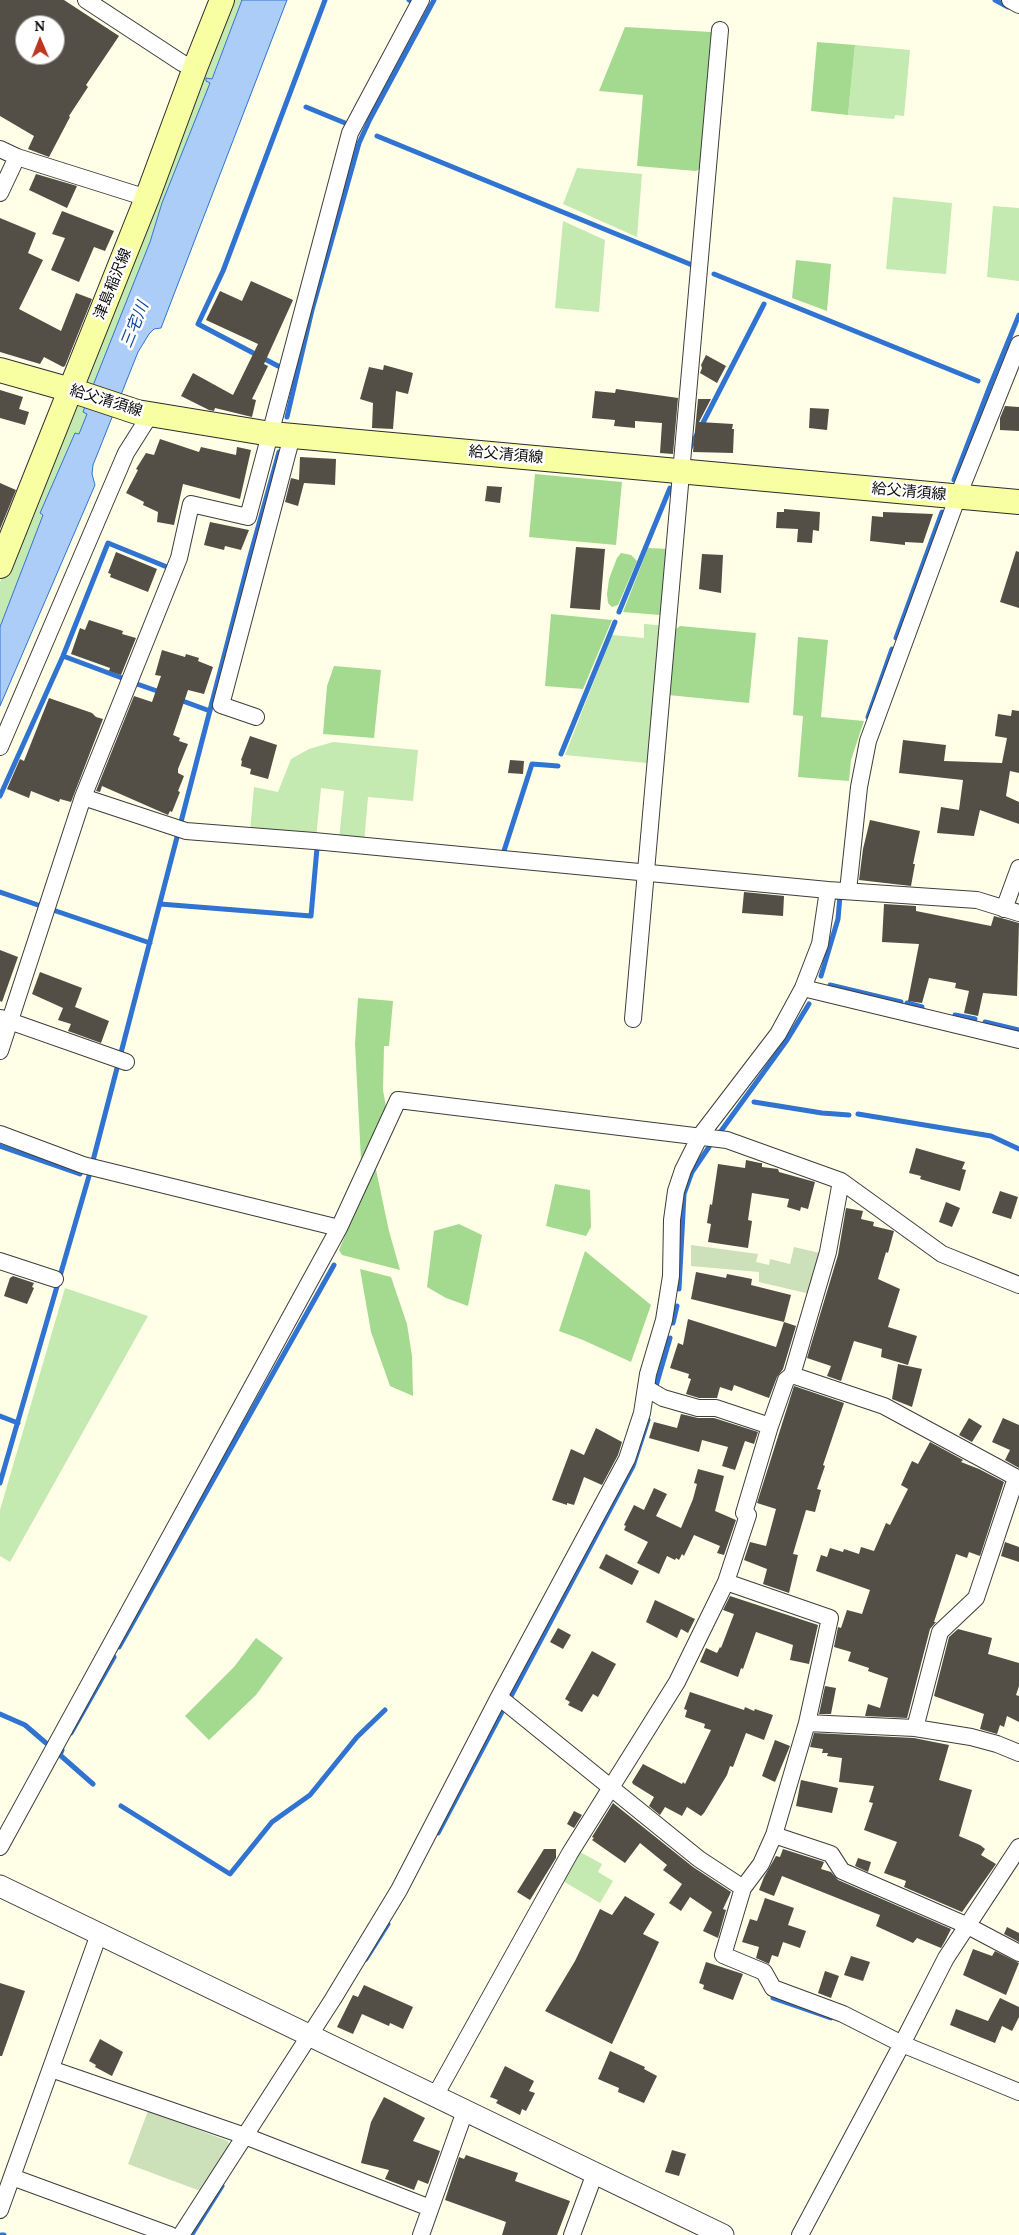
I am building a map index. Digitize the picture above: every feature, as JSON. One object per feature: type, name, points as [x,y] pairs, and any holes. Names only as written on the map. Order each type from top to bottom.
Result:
[{"type":"main road","name":"津島稲沢線","points":[[0,566],[147,198],[194,68],[222,0]]},
{"type":"main road","name":"給父清須線","points":[[0,370],[144,413],[281,435],[1019,502]]},
{"type":"street","points":[[86,0],[182,63],[194,68]]},
{"type":"street","points":[[256,717],[222,705],[350,133],[421,0]]},
{"type":"street","points":[[1010,0],[1019,5]]},
{"type":"street","points":[[633,1019],[720,30]]},
{"type":"street","points":[[0,149],[17,157],[147,198]]},
{"type":"street","points":[[0,193],[17,157]]},
{"type":"street","points":[[848,891],[859,787],[868,741],[958,496],[1019,344]]},
{"type":"street","points":[[0,747],[144,413]]},
{"type":"street","points":[[0,1051],[5,1019],[83,797],[179,558],[191,504],[248,517],[281,435]]},
{"type":"street","points":[[83,797],[179,829],[828,890],[978,900],[1012,911],[1019,868]]},
{"type":"street","points":[[182,2235],[309,2036],[399,1890],[499,1697],[627,1459],[642,1413],[646,1388],[664,1320],[671,1276],[672,1220],[676,1191],[683,1170],[700,1136],[778,1034],[803,988],[820,944],[828,890]]},
{"type":"street","points":[[803,988],[1019,1040]]},
{"type":"street","points":[[5,1019],[120,1059]]},
{"type":"street","points":[[0,1848],[339,1228],[398,1100],[727,1140],[841,1181],[942,1254],[1019,1285]]},
{"type":"street","points":[[0,1134],[90,1167],[339,1228]]},
{"type":"street","points":[[435,2096],[570,1853],[612,1789],[677,1682],[726,1582],[748,1515],[744,1513],[770,1426],[786,1380],[792,1375],[828,1252],[841,1181]]},
{"type":"street","points":[[0,1261],[55,1279]]},
{"type":"street","points":[[792,1375],[884,1406],[1018,1478],[976,1598],[940,1632],[915,1728]]},
{"type":"street","points":[[646,1388],[663,1398],[698,1408],[716,1408],[770,1426]]},
{"type":"street","points":[[726,1582],[830,1618],[807,1723],[774,1835],[761,1864],[743,1888],[723,1955],[764,1972],[773,1988],[843,2014],[902,2044],[1019,2092]]},
{"type":"street","points":[[499,1697],[699,1859],[743,1888]]},
{"type":"street","points":[[807,1723],[915,1728],[971,1737],[998,1744],[1019,1753]]},
{"type":"street","points":[[774,1835],[831,1854],[842,1871],[966,1925],[1019,1953]]},
{"type":"street","points":[[800,2235],[946,1958],[966,1925],[1019,1848]]},
{"type":"street","points":[[0,1886],[723,2235]]},
{"type":"street","points":[[0,2210],[99,1934]]},
{"type":"street","points":[[51,2069],[245,2136],[430,2208]]},
{"type":"street","points":[[421,2235],[465,2111]]},
{"type":"street","points":[[572,2235],[595,2173]]},
{"type":"street","points":[[12,2177],[170,2235]]},
{"type":"green space","points":[[232,0],[242,0],[211,80],[207,78],[206,81],[211,83],[162,203],[150,242],[105,356],[92,388],[85,387]]},
{"type":"green space","points":[[625,27],[711,32],[714,38],[703,167],[696,171],[637,166],[643,95],[599,91]]},
{"type":"green space","points":[[817,42],[855,45],[848,115],[811,111]]},
{"type":"green space","points":[[855,45],[910,50],[904,116],[895,115],[894,119],[848,115]]},
{"type":"green space","points":[[577,168],[642,174],[637,237],[563,204]]},
{"type":"green space","points":[[893,197],[952,203],[946,274],[886,269]]},
{"type":"green space","points":[[993,206],[1019,208],[1019,281],[987,277]]},
{"type":"green space","points":[[563,221],[605,240],[599,312],[555,308]]},
{"type":"green space","points":[[796,260],[831,264],[827,311],[792,298]]},
{"type":"green space","points":[[76,404],[85,407],[88,414],[79,434],[75,433],[40,513],[43,515],[0,627],[0,582]]},
{"type":"green space","points":[[535,474],[622,482],[616,545],[529,537]]},
{"type":"green space","points":[[648,548],[669,549],[664,610],[660,615],[623,612]]},
{"type":"green space","points":[[621,553],[631,555],[637,561],[618,605],[612,607],[608,603],[607,594],[609,579],[617,558]]},
{"type":"green space","points":[[551,614],[612,620],[583,689],[545,686]]},
{"type":"green space","points":[[644,624],[658,625],[662,630],[651,759],[647,763],[565,755],[612,635],[644,638]]},
{"type":"green space","points":[[680,626],[756,633],[749,703],[668,695],[673,631]]},
{"type":"green space","points":[[798,637],[828,640],[821,717],[864,721],[851,760],[849,781],[798,777],[803,716],[793,715]]},
{"type":"green space","points":[[334,666],[381,670],[374,738],[323,734],[327,686]]},
{"type":"green space","points":[[333,742],[418,750],[413,801],[368,797],[364,843],[339,840],[344,791],[321,788],[316,838],[250,832],[254,787],[278,792],[291,759],[309,749]]},
{"type":"green space","points":[[358,998],[393,1001],[389,1046],[384,1046],[383,1090],[386,1107],[361,1160],[355,1044]]},
{"type":"green space","points":[[375,1165],[389,1231],[400,1270],[342,1255],[339,1250]]},
{"type":"green space","points":[[555,1184],[590,1190],[591,1227],[586,1236],[546,1226]]},
{"type":"green space","points":[[459,1224],[482,1235],[468,1306],[446,1298],[427,1287],[434,1231]]},
{"type":"green space","points":[[691,1245],[758,1254],[756,1262],[769,1265],[770,1259],[790,1264],[794,1247],[820,1253],[810,1294],[759,1282],[759,1272],[691,1266]]},
{"type":"green space","points":[[585,1251],[651,1305],[631,1362],[559,1331]]},
{"type":"green space","points":[[360,1269],[391,1277],[407,1324],[412,1356],[413,1396],[390,1386],[371,1332]]},
{"type":"green space","points":[[65,1288],[148,1316],[10,1562],[0,1556],[0,1510]]},
{"type":"green space","points":[[256,1638],[283,1658],[256,1695],[209,1740],[185,1716],[234,1667]]},
{"type":"green space","points":[[580,1852],[602,1864],[598,1872],[613,1881],[600,1903],[563,1881]]},
{"type":"green space","points":[[148,2111],[228,2141],[230,2148],[203,2192],[128,2164]]},
{"type":"water","name":"三宅川","points":[[242,0],[287,0],[161,328],[154,329],[149,334],[138,352],[93,465],[92,474],[95,485],[0,706],[0,627],[43,515],[40,513],[75,433],[79,434],[87,414],[83,412],[150,242],[162,203],[210,83],[206,81],[206,78],[212,79]]},
{"type":"building","points":[[0,0],[64,0],[119,36],[86,85],[88,87],[69,116],[49,157],[28,149],[34,136],[0,116]]},
{"type":"building","points":[[36,174],[77,186],[67,208],[29,190]]},
{"type":"building","points":[[62,211],[114,231],[105,251],[94,247],[79,282],[51,270],[65,238],[52,234]]},
{"type":"building","points":[[0,218],[36,233],[28,253],[43,260],[19,309],[61,331],[76,293],[92,299],[63,367],[44,357],[40,364],[0,352]]},
{"type":"building","points":[[251,281],[293,300],[264,364],[268,366],[252,399],[256,400],[252,417],[215,408],[214,411],[209,410],[181,396],[193,373],[233,395],[258,344],[206,320],[220,291],[242,301]]},
{"type":"building","points":[[706,355],[726,366],[717,383],[700,373],[701,365]]},
{"type":"building","points":[[384,365],[413,373],[408,394],[396,391],[393,429],[372,428],[373,403],[360,399],[369,367],[383,370]]},
{"type":"building","points":[[616,389],[678,398],[673,454],[660,453],[662,423],[635,421],[635,428],[614,426],[615,420],[592,418],[595,391],[615,393]]},
{"type":"building","points":[[0,390],[23,397],[19,409],[29,412],[25,425],[0,418]]},
{"type":"building","points":[[698,399],[711,399],[699,422],[733,424],[733,453],[693,452]]},
{"type":"building","points":[[1005,406],[1019,407],[1019,431],[1000,430],[1000,418]]},
{"type":"building","points":[[810,408],[829,409],[827,430],[809,428]]},
{"type":"building","points":[[160,439],[199,452],[201,447],[236,455],[237,447],[251,450],[240,499],[183,484],[174,525],[157,522],[158,512],[143,505],[144,502],[126,493],[138,470],[136,469],[146,453],[154,455]]},
{"type":"building","points":[[300,457],[336,459],[335,485],[304,483],[298,506],[285,502],[291,478],[299,480]]},
{"type":"building","points":[[0,483],[16,490],[0,529]]},
{"type":"building","points":[[487,486],[502,487],[500,503],[485,501]]},
{"type":"building","points":[[784,509],[820,512],[819,531],[813,530],[812,543],[797,542],[798,529],[776,528],[777,512],[784,512]]},
{"type":"building","points":[[883,512],[933,514],[923,543],[905,542],[905,545],[870,541],[872,516],[883,517]]},
{"type":"building","points":[[210,522],[249,530],[241,550],[225,546],[224,550],[204,545]]},
{"type":"building","points":[[576,547],[605,549],[600,610],[570,608]]},
{"type":"building","points":[[1016,551],[1019,552],[1019,608],[1000,602]]},
{"type":"building","points":[[116,552],[157,569],[148,592],[110,577],[111,574],[108,573]]},
{"type":"building","points":[[702,554],[723,555],[721,593],[699,589]]},
{"type":"building","points":[[89,620],[123,631],[122,634],[136,638],[121,675],[109,671],[110,668],[71,654],[80,628],[85,630]]},
{"type":"building","points":[[162,650],[185,657],[186,654],[199,658],[198,661],[213,667],[204,694],[188,690],[173,735],[180,738],[179,741],[188,744],[178,769],[178,773],[184,776],[178,791],[180,792],[172,812],[170,811],[168,815],[102,786],[100,792],[96,791],[134,696],[152,702],[161,676],[155,675]]},
{"type":"building","points":[[49,698],[92,713],[96,717],[103,719],[71,802],[60,799],[59,802],[31,791],[29,798],[7,789],[20,759],[24,761]]},
{"type":"building","points":[[1012,710],[1019,711],[1019,773],[1010,771],[1006,796],[1019,802],[1019,824],[980,810],[974,836],[937,833],[941,807],[959,810],[963,780],[899,773],[903,740],[946,745],[944,761],[1002,763],[1007,738],[995,736],[998,714],[1011,716]]},
{"type":"building","points":[[250,736],[277,745],[268,779],[250,774],[251,769],[241,766],[241,760]]},
{"type":"building","points":[[510,760],[524,761],[523,774],[508,773]]},
{"type":"building","points":[[870,820],[920,831],[913,864],[915,864],[911,886],[859,880],[863,849]]},
{"type":"building","points":[[744,892],[784,896],[783,916],[742,913]]},
{"type":"building","points":[[884,904],[916,906],[916,911],[991,926],[994,916],[1019,923],[1017,996],[983,993],[978,1016],[964,1013],[969,991],[955,988],[956,983],[929,978],[922,1003],[908,1001],[919,944],[882,942]]},
{"type":"building","points":[[0,950],[18,957],[2,1002],[0,1001]]},
{"type":"building","points":[[40,972],[82,988],[75,1007],[109,1021],[101,1043],[68,1031],[71,1024],[58,1020],[63,1008],[32,994]]},
{"type":"building","points":[[916,1148],[965,1162],[962,1169],[966,1170],[960,1191],[920,1179],[921,1176],[909,1173]]},
{"type":"building","points":[[746,1160],[762,1163],[762,1167],[778,1169],[779,1172],[815,1182],[808,1209],[801,1207],[800,1211],[787,1207],[789,1199],[752,1193],[748,1220],[752,1221],[748,1248],[708,1242],[711,1224],[707,1223],[710,1204],[712,1205],[718,1164],[745,1168]]},
{"type":"building","points":[[1000,1191],[1018,1197],[1011,1219],[992,1213]]},
{"type":"building","points":[[946,1202],[960,1208],[952,1227],[939,1222]]},
{"type":"building","points":[[846,1208],[863,1211],[861,1219],[874,1222],[873,1226],[894,1231],[878,1279],[900,1289],[888,1327],[917,1336],[908,1365],[881,1357],[882,1349],[854,1341],[841,1381],[827,1376],[831,1366],[807,1358],[838,1255]]},
{"type":"building","points":[[696,1272],[726,1278],[727,1274],[752,1279],[751,1285],[791,1295],[784,1322],[691,1299]]},
{"type":"building","points":[[13,1276],[34,1283],[32,1287],[34,1288],[27,1304],[4,1296],[10,1278]]},
{"type":"building","points":[[688,1319],[776,1347],[784,1322],[796,1326],[783,1369],[777,1377],[769,1398],[734,1385],[732,1391],[720,1387],[717,1398],[699,1398],[686,1394],[691,1379],[688,1378],[689,1374],[670,1368],[678,1343],[683,1345]]},
{"type":"building","points":[[898,1364],[922,1369],[912,1407],[892,1399]]},
{"type":"building","points":[[794,1386],[844,1403],[823,1465],[825,1466],[817,1489],[821,1490],[815,1512],[806,1510],[793,1554],[798,1555],[789,1593],[763,1584],[767,1569],[744,1560],[750,1542],[766,1546],[776,1509],[757,1503]]},
{"type":"building","points":[[681,1414],[698,1418],[714,1418],[758,1432],[754,1444],[745,1441],[735,1470],[722,1466],[728,1447],[702,1440],[699,1452],[649,1438],[654,1422],[677,1428]]},
{"type":"building","points":[[969,1418],[982,1426],[972,1442],[959,1435]]},
{"type":"building","points":[[1003,1418],[1019,1425],[1019,1468],[1005,1460],[1010,1450],[992,1442]]},
{"type":"building","points":[[596,1428],[622,1442],[618,1455],[602,1485],[584,1477],[574,1505],[567,1503],[567,1505],[552,1500],[571,1449],[584,1455]]},
{"type":"building","points":[[930,1442],[963,1460],[961,1462],[1004,1482],[980,1556],[969,1552],[967,1558],[956,1554],[934,1622],[936,1622],[930,1629],[907,1718],[865,1716],[868,1704],[880,1708],[888,1678],[868,1671],[869,1668],[848,1661],[851,1652],[834,1647],[838,1627],[841,1628],[847,1610],[862,1614],[870,1590],[816,1571],[821,1555],[827,1557],[830,1548],[843,1552],[844,1549],[859,1554],[861,1547],[874,1551],[886,1523],[890,1525],[908,1489],[901,1485],[912,1461],[918,1464]]},
{"type":"building","points":[[698,1469],[724,1476],[715,1511],[736,1520],[724,1555],[717,1553],[720,1546],[694,1535],[684,1556],[682,1554],[679,1560],[676,1558],[675,1560],[667,1556],[659,1574],[637,1563],[648,1542],[624,1530],[626,1526],[624,1525],[634,1505],[644,1510],[654,1488],[667,1494],[656,1516],[681,1528],[693,1499],[697,1484],[694,1483]]},
{"type":"building","points":[[1005,1542],[1019,1547],[1019,1562],[1001,1556]]},
{"type":"building","points":[[606,1554],[639,1571],[632,1585],[599,1568]]},
{"type":"building","points":[[730,1596],[818,1625],[809,1664],[790,1660],[793,1645],[756,1632],[743,1669],[741,1668],[738,1677],[700,1662],[706,1648],[717,1653],[721,1648],[734,1614],[723,1610]]},
{"type":"building","points":[[655,1600],[695,1619],[688,1633],[681,1629],[677,1638],[646,1622]]},
{"type":"building","points":[[558,1628],[571,1635],[563,1649],[550,1642]]},
{"type":"building","points":[[958,1629],[992,1638],[988,1654],[1019,1663],[1019,1686],[1016,1695],[1019,1696],[1019,1722],[1007,1716],[1004,1727],[1000,1725],[997,1734],[980,1729],[984,1714],[934,1696],[949,1637]]},
{"type":"building","points":[[592,1651],[616,1664],[598,1697],[593,1694],[582,1712],[568,1705],[570,1702],[565,1699]]},
{"type":"building","points":[[825,1686],[836,1688],[831,1714],[819,1714]]},
{"type":"building","points":[[690,1692],[744,1710],[745,1707],[773,1715],[764,1740],[746,1733],[733,1767],[730,1766],[727,1775],[701,1816],[687,1807],[682,1816],[665,1807],[660,1815],[649,1806],[654,1797],[632,1782],[643,1764],[685,1784],[711,1730],[704,1728],[705,1724],[685,1717],[687,1710],[684,1709]]},
{"type":"building","points":[[814,1733],[914,1738],[949,1745],[939,1780],[972,1790],[959,1836],[980,1845],[985,1849],[981,1855],[996,1864],[962,1912],[904,1887],[906,1881],[884,1873],[897,1842],[864,1830],[873,1803],[869,1802],[874,1786],[839,1782],[842,1758],[827,1756],[828,1753],[822,1753],[823,1749],[810,1747]]},
{"type":"building","points":[[775,1740],[790,1746],[775,1782],[762,1776]]},
{"type":"building","points":[[801,1780],[838,1788],[832,1813],[796,1806]]},
{"type":"building","points":[[613,1803],[693,1867],[731,1892],[723,1909],[726,1910],[718,1938],[703,1931],[712,1912],[690,1897],[681,1911],[669,1903],[682,1884],[663,1870],[667,1865],[640,1843],[625,1863],[592,1840]]},
{"type":"building","points":[[574,1811],[582,1815],[574,1828],[567,1824]]},
{"type":"building","points":[[544,1849],[556,1849],[556,1858],[530,1900],[517,1892]]},
{"type":"building","points":[[783,1849],[824,1862],[821,1869],[831,1872],[838,1880],[951,1929],[941,1948],[917,1938],[913,1943],[876,1926],[880,1915],[782,1876],[774,1896],[759,1890],[776,1856],[780,1857]]},
{"type":"building","points":[[858,1858],[871,1862],[868,1872],[855,1866]]},
{"type":"building","points":[[625,1896],[655,1914],[643,1934],[659,1942],[612,2044],[545,2011],[575,1961],[600,1909],[612,1915]]},
{"type":"building","points":[[765,1898],[794,1908],[788,1925],[806,1931],[800,1948],[783,1942],[778,1957],[772,1955],[769,1964],[756,1958],[759,1947],[742,1942],[750,1919],[757,1921]]},
{"type":"building","points":[[1007,1927],[1019,1933],[1019,1942],[1004,1934]]},
{"type":"building","points":[[973,1949],[992,1956],[995,1951],[1019,1963],[1006,1995],[963,1975]]},
{"type":"building","points":[[851,1956],[870,1962],[863,1981],[844,1975]]},
{"type":"building","points":[[706,1962],[743,1974],[733,2000],[703,1989],[704,1985],[699,1983]]},
{"type":"building","points":[[825,1971],[839,1976],[831,1998],[818,1993]]},
{"type":"building","points":[[0,1983],[25,1991],[2,2056],[0,2056]]},
{"type":"building","points":[[364,1985],[413,2007],[403,2029],[390,2023],[389,2026],[362,2014],[353,2034],[337,2027],[353,1995],[358,1997]]},
{"type":"building","points":[[1000,1998],[1019,2007],[1019,2017],[1012,2031],[1002,2026],[995,2043],[950,2025],[956,2009],[988,2021]]},
{"type":"building","points":[[100,2039],[123,2052],[112,2076],[95,2067],[96,2065],[89,2061]]},
{"type":"building","points":[[610,2051],[645,2067],[644,2069],[657,2076],[644,2103],[618,2092],[619,2088],[598,2079]]},
{"type":"building","points":[[505,2066],[534,2081],[529,2091],[535,2093],[526,2111],[522,2109],[520,2115],[496,2103],[498,2100],[490,2097]]},
{"type":"building","points":[[384,2097],[425,2118],[413,2141],[440,2151],[428,2184],[418,2180],[414,2190],[385,2179],[389,2170],[361,2163],[371,2122]]},
{"type":"building","points":[[672,2150],[686,2154],[679,2176],[665,2172]]},
{"type":"building","points":[[466,2155],[518,2173],[515,2181],[570,2201],[557,2235],[502,2235],[506,2222],[445,2200],[459,2157],[464,2159]]},
{"type":"waterway","points":[[278,366],[198,324],[223,271],[325,0]]},
{"type":"waterway","points":[[287,417],[312,310],[359,143],[434,0]]},
{"type":"waterway","points":[[995,0],[1008,7]]},
{"type":"waterway","points":[[306,107],[345,123]]},
{"type":"waterway","points":[[377,136],[692,265]]},
{"type":"waterway","points":[[714,274],[978,381]]},
{"type":"waterway","points":[[690,448],[764,304]]},
{"type":"waterway","points":[[954,480],[1019,315]]},
{"type":"waterway","points":[[0,1483],[89,1176],[249,560],[279,452]]},
{"type":"waterway","points":[[619,612],[670,488]]},
{"type":"waterway","points":[[896,638],[942,512]]},
{"type":"waterway","points":[[0,796],[63,656],[108,543],[167,567]]},
{"type":"waterway","points":[[561,754],[615,622]]},
{"type":"waterway","points":[[868,717],[892,649]]},
{"type":"waterway","points":[[63,656],[122,678]]},
{"type":"waterway","points":[[137,684],[160,692]]},
{"type":"waterway","points":[[180,700],[210,711]]},
{"type":"waterway","points":[[503,854],[532,764],[558,766]]},
{"type":"waterway","points":[[160,904],[311,916],[317,848],[322,848]]},
{"type":"waterway","points":[[0,892],[38,905]]},
{"type":"waterway","points":[[821,976],[838,919],[840,896]]},
{"type":"waterway","points":[[53,910],[150,943]]},
{"type":"waterway","points":[[830,985],[901,1002]]},
{"type":"waterway","points":[[907,1003],[922,1007]]},
{"type":"waterway","points":[[721,1131],[787,1040],[809,1004]]},
{"type":"waterway","points":[[955,1015],[975,1019]]},
{"type":"waterway","points":[[985,1022],[1019,1030]]},
{"type":"waterway","points":[[754,1102],[822,1113],[849,1115]]},
{"type":"waterway","points":[[858,1114],[991,1136],[1019,1149]]},
{"type":"waterway","points":[[0,1146],[80,1174]]},
{"type":"waterway","points":[[679,1289],[684,1194],[692,1172],[709,1147]]},
{"type":"waterway","points":[[119,1647],[334,1265]]},
{"type":"waterway","points":[[673,1323],[677,1306]]},
{"type":"waterway","points":[[656,1386],[670,1338]]},
{"type":"waterway","points":[[0,1416],[18,1423]]},
{"type":"waterway","points":[[510,1698],[633,1466],[648,1420]]},
{"type":"waterway","points":[[71,1733],[114,1657]]},
{"type":"waterway","points":[[121,1806],[230,1874],[272,1822],[310,1795],[357,1737],[385,1710]]},
{"type":"waterway","points":[[438,1833],[503,1710]]},
{"type":"waterway","points":[[0,1714],[25,1725],[46,1743]]},
{"type":"waterway","points":[[62,1750],[60,1755],[93,1784]]},
{"type":"waterway","points":[[366,1959],[388,1924]]},
{"type":"waterway","points":[[773,1998],[831,2018]]},
{"type":"waterway","points":[[192,2234],[222,2186]]}]
